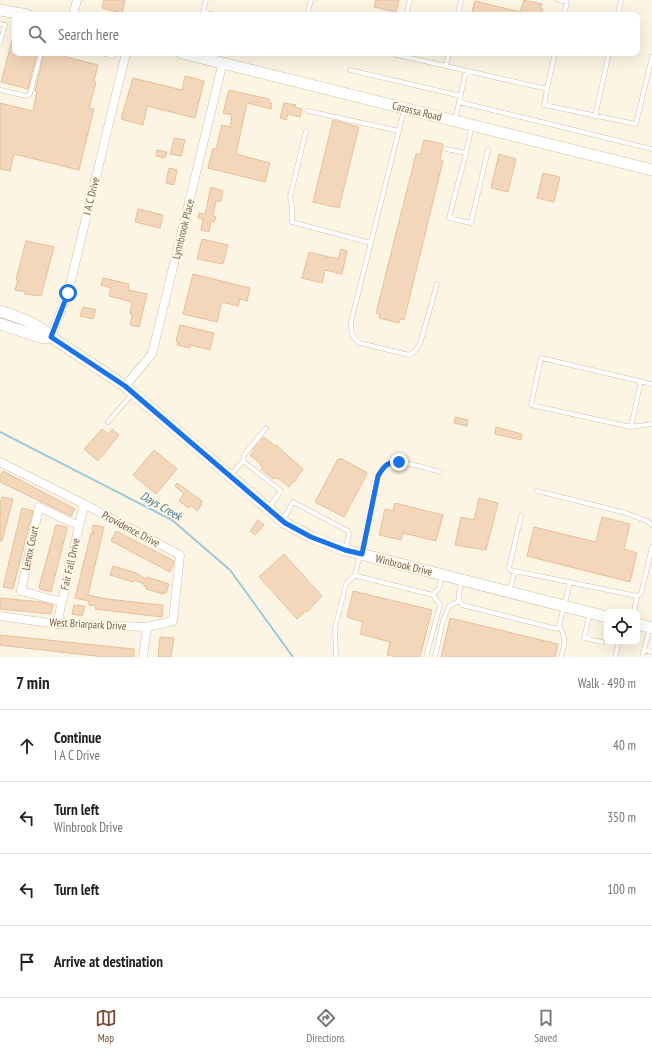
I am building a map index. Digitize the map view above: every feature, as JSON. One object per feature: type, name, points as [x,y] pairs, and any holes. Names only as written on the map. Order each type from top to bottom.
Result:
[{"type":"street","points":[[74,12],[77,0]]},
{"type":"street","points":[[0,10],[12,12]]},
{"type":"street","name":"I A C Drive","points":[[51,337],[68,293],[125,56]]},
{"type":"street","name":"Cazassa Road","points":[[196,56],[652,170]]},
{"type":"street","name":"Lynnbrook Place","points":[[129,390],[152,354],[223,62]]},
{"type":"street","name":"Winbrook Drive","points":[[0,311],[45,330],[51,337],[129,390],[282,520],[311,537],[345,550],[604,616]]},
{"type":"street","name":"Winbrook Drive","points":[[0,324],[43,338],[51,337]]},
{"type":"street","name":"Providence Drive","points":[[0,462],[84,504],[180,556],[172,621],[147,628]]},
{"type":"street","name":"Fair Fall Drive","points":[[57,624],[84,504]]},
{"type":"street","name":"Lenox Court","points":[[62,602],[21,591],[39,507],[79,526]]},
{"type":"street","name":"West Briarpark Drive","points":[[0,616],[57,624],[147,628]]},
{"type":"street","points":[[640,625],[651,628]]},
{"type":"street","points":[[143,657],[147,628]]},
{"type":"lane","points":[[203,12],[206,0]]},
{"type":"lane","points":[[309,12],[311,0]]},
{"type":"lane","points":[[407,12],[410,0]]},
{"type":"lane","points":[[459,12],[461,0]]},
{"type":"lane","points":[[558,0],[567,1],[565,12]]},
{"type":"lane","points":[[619,12],[621,0]]},
{"type":"lane","points":[[0,24],[5,25],[0,43]]},
{"type":"lane","points":[[0,90],[26,96],[30,94],[40,56]]},
{"type":"lane","points":[[402,56],[547,89]]},
{"type":"lane","points":[[446,66],[448,56]]},
{"type":"lane","points":[[554,56],[544,105],[595,117],[636,124],[652,57]]},
{"type":"lane","points":[[595,117],[608,56]]},
{"type":"lane","points":[[350,70],[461,96]]},
{"type":"lane","points":[[455,120],[466,71]]},
{"type":"lane","points":[[459,102],[652,149]]},
{"type":"lane","points":[[405,108],[351,322],[351,333],[355,340],[360,343],[409,354],[415,351],[420,344],[437,284]]},
{"type":"lane","points":[[308,111],[399,131]]},
{"type":"lane","points":[[472,125],[449,218],[470,223],[488,150]]},
{"type":"lane","points":[[306,131],[290,197],[292,206],[292,222],[371,243]]},
{"type":"lane","points":[[446,148],[466,153]]},
{"type":"lane","points":[[652,384],[542,358],[531,405],[631,427],[652,424]]},
{"type":"lane","points":[[631,427],[641,381]]},
{"type":"lane","points":[[108,422],[129,390]]},
{"type":"lane","points":[[230,476],[243,461],[244,455],[266,428]]},
{"type":"lane","points":[[243,461],[281,491],[269,508]]},
{"type":"lane","points":[[336,657],[335,628],[346,584],[355,575],[361,554],[378,476],[384,466],[391,462],[399,462],[440,472]]},
{"type":"lane","points":[[537,491],[626,513],[652,525]]},
{"type":"lane","points":[[282,520],[293,502],[348,531],[349,535],[345,550]]},
{"type":"lane","points":[[520,516],[510,570],[637,596]]},
{"type":"lane","points":[[635,609],[637,596],[641,594],[652,546]]},
{"type":"lane","points":[[509,592],[515,571]]},
{"type":"lane","points":[[355,575],[433,595],[440,605],[426,657]]},
{"type":"lane","points":[[433,595],[439,588],[442,575]]},
{"type":"lane","points":[[462,580],[458,595],[459,601],[462,605],[557,629],[559,626]]},
{"type":"lane","points":[[561,657],[565,644],[565,636],[559,626],[570,582]]},
{"type":"lane","points":[[435,657],[443,622],[449,606],[459,601]]},
{"type":"lane","points":[[590,612],[584,638],[602,642]]},
{"type":"lane","points":[[642,657],[651,628]]},
{"type":"lane","points":[[615,657],[618,645]]},
{"type":"lane","points":[[644,650],[652,652]]},
{"type":"building","points":[[104,0],[125,0],[122,12],[102,8]]},
{"type":"building","points":[[376,0],[399,0],[396,12],[374,7]]},
{"type":"building","points":[[524,0],[542,4],[540,9],[543,9],[542,12],[520,12]]},
{"type":"building","points":[[475,1],[520,12],[472,12]]},
{"type":"building","points":[[12,41],[12,56],[36,56],[28,89],[1,82]]},
{"type":"building","points":[[43,56],[63,56],[98,65],[94,81],[96,82],[89,108],[94,109],[79,170],[14,154],[10,171],[0,169],[0,103],[33,111],[37,91],[35,91]]},
{"type":"building","points":[[185,76],[204,81],[195,118],[147,106],[143,125],[121,119],[133,78],[182,90]]},
{"type":"building","points":[[229,90],[269,99],[269,103],[272,103],[271,109],[247,103],[236,154],[270,163],[265,182],[208,168],[213,148],[216,149],[222,125],[230,127],[232,115],[223,113]]},
{"type":"building","points":[[284,103],[296,105],[295,107],[302,109],[300,117],[288,114],[286,120],[280,118]]},
{"type":"building","points":[[333,120],[359,127],[339,208],[313,202]]},
{"type":"building","points":[[174,138],[185,140],[181,156],[170,154]]},
{"type":"building","points":[[424,140],[443,144],[440,160],[443,161],[404,320],[400,319],[399,323],[379,318],[380,314],[376,313],[416,154],[420,155]]},
{"type":"building","points":[[157,150],[167,152],[165,158],[156,156]]},
{"type":"building","points":[[499,154],[516,159],[508,192],[491,188]]},
{"type":"building","points":[[169,168],[177,170],[174,185],[166,183]]},
{"type":"building","points":[[543,173],[560,177],[554,202],[537,198]]},
{"type":"building","points":[[211,187],[223,191],[221,201],[216,201],[213,216],[216,217],[214,222],[211,221],[209,232],[201,230],[203,219],[198,218],[199,213],[205,214]]},
{"type":"building","points":[[138,209],[163,215],[160,228],[135,222]]},
{"type":"building","points":[[202,239],[228,245],[223,264],[197,259]]},
{"type":"building","points":[[26,241],[54,247],[41,296],[25,294],[25,292],[15,290],[18,280],[16,280]]},
{"type":"building","points":[[341,249],[347,251],[342,274],[325,270],[322,283],[302,278],[309,252],[338,259]]},
{"type":"building","points":[[193,274],[250,288],[247,301],[240,299],[238,306],[222,302],[217,322],[183,314]]},
{"type":"building","points":[[103,278],[129,284],[128,290],[147,294],[139,327],[130,325],[132,316],[130,313],[132,302],[109,296],[111,288],[101,285]]},
{"type":"building","points":[[83,307],[96,310],[93,319],[80,316]]},
{"type":"building","points":[[180,325],[214,333],[210,350],[190,345],[190,348],[177,345],[178,342],[176,341]]},
{"type":"building","points":[[455,417],[468,420],[467,426],[454,423]]},
{"type":"building","points":[[496,427],[522,434],[521,440],[495,434]]},
{"type":"building","points":[[102,429],[108,434],[112,429],[119,435],[98,461],[84,449]]},
{"type":"building","points":[[264,437],[275,446],[276,445],[303,469],[289,487],[278,478],[277,479],[274,477],[273,479],[261,469],[263,467],[260,465],[261,464],[250,455],[254,450],[253,449]]},
{"type":"building","points":[[154,450],[177,469],[156,494],[133,475]]},
{"type":"building","points":[[340,458],[366,472],[367,474],[344,517],[315,502],[338,459],[339,460]]},
{"type":"building","points":[[3,471],[75,509],[71,516],[0,482],[0,476]]},
{"type":"building","points":[[177,483],[202,501],[202,504],[197,511],[191,505],[189,508],[179,501],[184,494],[175,486]]},
{"type":"building","points":[[2,497],[13,499],[2,541],[0,541],[0,504]]},
{"type":"building","points":[[479,498],[498,503],[486,550],[455,545],[461,517],[474,520]]},
{"type":"building","points":[[395,503],[443,515],[436,541],[403,533],[401,540],[379,535],[385,509],[393,511]]},
{"type":"building","points":[[22,508],[33,511],[13,589],[3,587]]},
{"type":"building","points":[[602,517],[630,524],[624,549],[637,553],[630,582],[527,556],[534,527],[596,542]]},
{"type":"building","points":[[258,520],[264,525],[255,535],[250,531]]},
{"type":"building","points":[[56,525],[67,527],[67,529],[51,592],[40,589],[39,587]]},
{"type":"building","points":[[93,525],[104,527],[88,595],[107,599],[163,605],[162,617],[95,609],[96,606],[89,605],[89,601],[75,598],[91,533],[95,533],[92,531]]},
{"type":"building","points":[[116,531],[174,561],[170,572],[111,541]]},
{"type":"building","points":[[284,554],[322,596],[307,612],[306,611],[297,619],[259,577]]},
{"type":"building","points":[[113,566],[136,573],[146,579],[147,577],[169,584],[166,593],[163,592],[163,594],[146,589],[147,587],[144,586],[144,584],[134,580],[133,582],[110,575]]},
{"type":"building","points":[[353,591],[432,610],[420,657],[397,657],[387,655],[390,642],[360,634],[363,622],[347,617]]},
{"type":"building","points":[[0,598],[42,602],[53,605],[51,614],[0,609]]},
{"type":"building","points":[[74,605],[85,606],[82,616],[72,614]]},
{"type":"building","points":[[450,618],[558,644],[555,657],[441,657]]},
{"type":"building","points":[[0,635],[134,649],[134,657],[105,657],[0,645]]},
{"type":"building","points":[[160,637],[174,638],[171,657],[158,657]]},
{"type":"waterway","name":"Days Creek","points":[[0,432],[172,520],[230,570],[293,657]]},
{"type":"route","points":[[68,293],[51,337],[125,386],[285,523],[311,537],[345,550],[362,554],[378,476],[384,466],[391,462],[399,462]]}]
